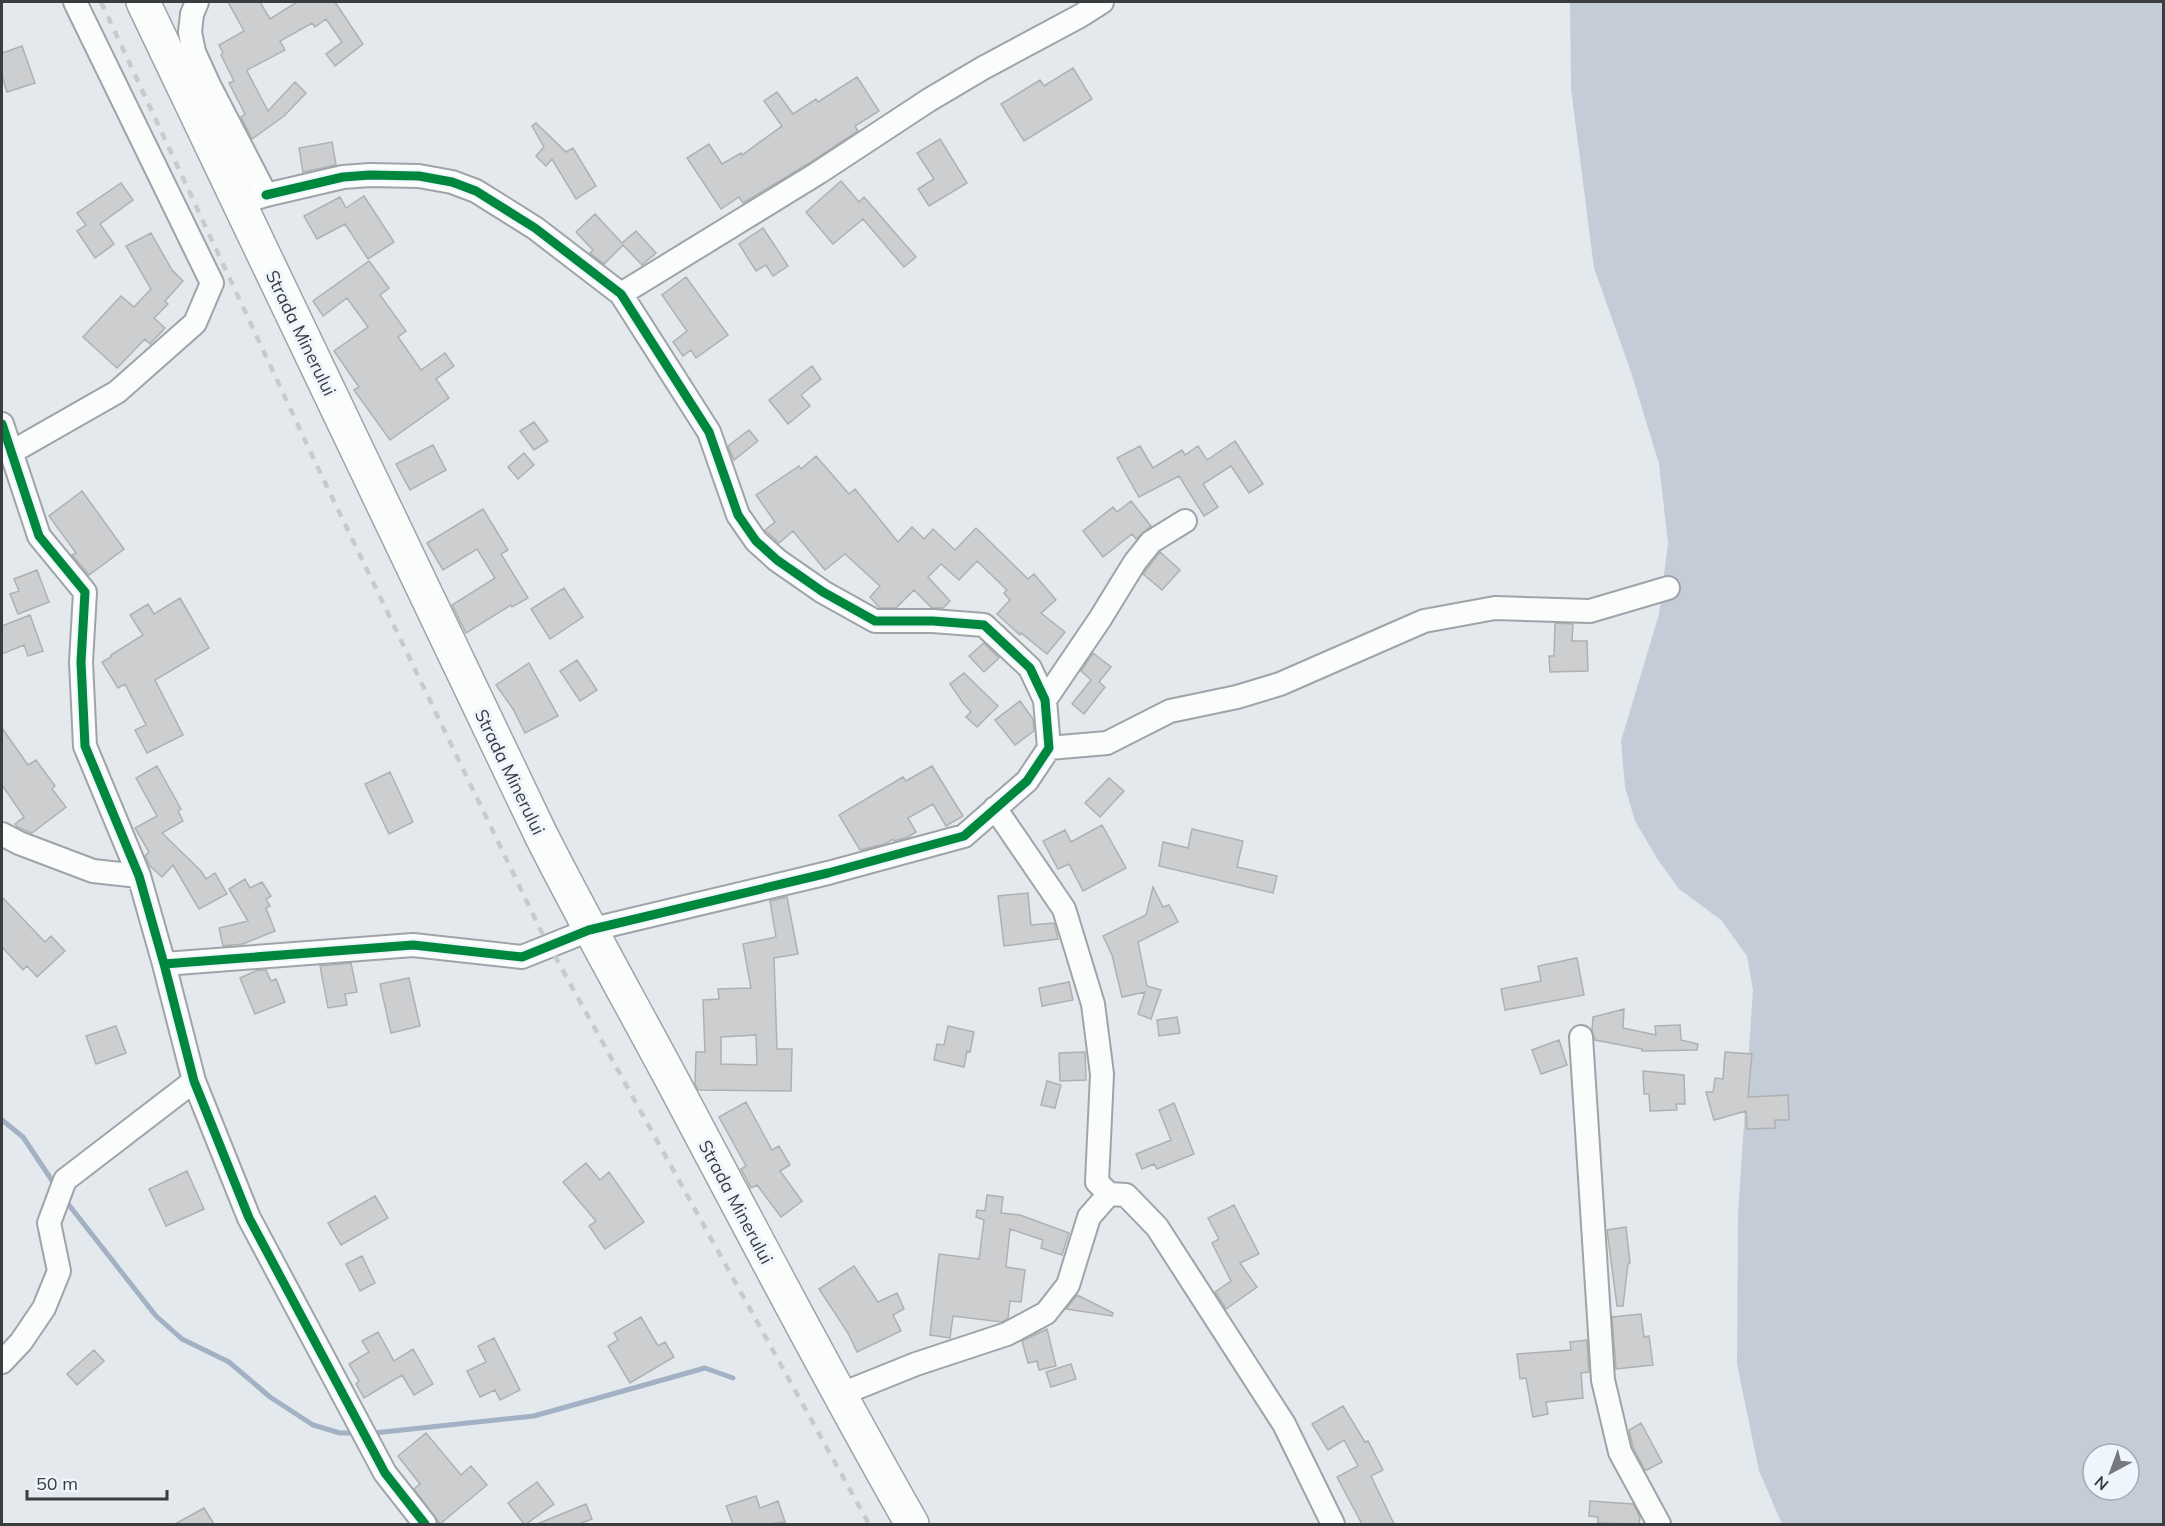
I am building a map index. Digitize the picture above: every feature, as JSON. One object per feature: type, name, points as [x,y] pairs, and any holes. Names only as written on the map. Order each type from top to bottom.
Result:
[{"type":"main road","name":"Strada Minerului","points":[[143,2],[253,200],[536,825],[589,930],[839,1395],[912,1524]]},
{"type":"street","points":[[10,453],[117,392],[195,323],[212,283],[75,2]]},
{"type":"street","points":[[164,964],[412,945],[522,957],[589,930],[828,873],[964,836],[1027,781],[1049,748],[1045,700],[1030,668],[984,625],[933,621],[875,621],[822,592],[777,560],[756,541],[738,515],[709,432],[621,294],[535,228],[476,191],[452,182],[419,176],[370,175],[319,182],[253,200],[194,52],[190,32],[192,14],[197,2]]},
{"type":"street","points":[[621,294],[818,173],[938,94],[1102,2]]},
{"type":"street","points":[[2,424],[39,536],[85,592],[81,662],[85,746],[139,876],[194,1081],[249,1218],[385,1473],[425,1524]]},
{"type":"street","points":[[1045,700],[1100,619],[1134,562],[1151,542],[1185,521]]},
{"type":"street","points":[[1049,748],[1107,743],[1170,711],[1237,697],[1280,684],[1424,621],[1495,608],[1590,611],[1668,588]]},
{"type":"street","points":[[995,808],[1064,909],[1093,1004],[1102,1074],[1097,1182],[1109,1194],[1126,1195],[1157,1227],[1284,1424],[1333,1524]]},
{"type":"street","points":[[2,834],[93,872],[139,876]]},
{"type":"street","points":[[1581,1037],[1604,1380],[1620,1452],[1659,1524]]},
{"type":"street","points":[[2,1362],[21,1342],[44,1308],[59,1271],[49,1223],[65,1179],[194,1081]]},
{"type":"street","points":[[839,1395],[916,1364],[1007,1334],[1046,1313],[1068,1286],[1089,1217],[1109,1194]]},
{"type":"shaded area","points":[[1570,2],[2163,2],[2163,1524],[1782,1524],[1759,1471],[1737,1364],[1738,1213],[1753,990],[1747,956],[1721,920],[1679,889],[1658,860],[1635,821],[1625,787],[1621,741],[1659,614],[1668,543],[1659,464],[1631,372],[1594,268],[1571,89]]},
{"type":"building","points":[[228,2],[260,2],[270,19],[297,2],[335,2],[363,44],[335,66],[326,54],[342,42],[326,19],[315,27],[312,23],[280,41],[285,50],[247,70],[248,73],[268,111],[295,82],[306,93],[284,116],[252,139],[241,117],[245,114],[229,83],[234,81],[221,55],[223,53],[219,45],[244,31]]},
{"type":"building","points":[[22,46],[35,83],[7,92],[2,76],[2,53]]},
{"type":"building","points":[[1073,68],[1092,99],[1024,141],[1001,104],[1040,80],[1044,86]]},
{"type":"building","points":[[857,77],[879,111],[855,126],[858,131],[811,162],[743,203],[739,197],[721,209],[687,158],[709,144],[722,164],[741,153],[742,155],[782,126],[764,101],[777,92],[793,114],[816,99],[818,102]]},
{"type":"building","points":[[536,123],[566,152],[573,148],[596,186],[576,199],[552,159],[546,166],[536,156],[544,147],[532,126]]},
{"type":"building","points":[[940,139],[967,183],[929,206],[918,189],[934,179],[917,153]]},
{"type":"building","points":[[332,142],[336,165],[303,172],[299,148]]},
{"type":"building","points":[[841,181],[859,202],[864,197],[916,257],[904,267],[863,219],[833,244],[806,212]]},
{"type":"building","points":[[121,183],[133,200],[100,224],[114,244],[95,258],[77,231],[86,225],[77,213]]},
{"type":"building","points":[[364,196],[394,242],[368,259],[345,224],[317,239],[304,216],[340,197],[346,208]]},
{"type":"building","points":[[595,214],[622,243],[636,231],[656,253],[642,265],[623,245],[604,264],[590,253],[593,250],[576,232]]},
{"type":"building","points":[[763,228],[788,266],[773,276],[766,265],[756,271],[739,244]]},
{"type":"building","points":[[151,233],[172,270],[183,281],[165,301],[168,304],[154,318],[165,328],[150,344],[145,339],[117,368],[83,337],[121,296],[134,307],[151,289],[126,246]]},
{"type":"building","points":[[369,261],[389,288],[380,295],[406,331],[398,337],[421,370],[445,353],[454,366],[436,379],[449,398],[390,440],[354,390],[359,387],[334,351],[368,327],[347,298],[323,316],[313,301]]},
{"type":"building","points":[[686,277],[728,335],[696,358],[691,350],[683,356],[673,342],[687,331],[662,295]]},
{"type":"building","points":[[812,366],[821,379],[801,395],[810,406],[788,424],[769,400]]},
{"type":"building","points":[[534,422],[548,441],[534,450],[520,431]]},
{"type":"building","points":[[749,430],[758,441],[734,460],[728,446]]},
{"type":"building","points":[[1235,441],[1263,484],[1249,493],[1231,466],[1203,484],[1218,507],[1204,516],[1179,476],[1139,497],[1117,458],[1140,446],[1153,468],[1182,450],[1185,455],[1198,446],[1207,460]]},
{"type":"building","points":[[433,445],[446,470],[410,490],[396,464]]},
{"type":"building","points":[[524,453],[534,465],[518,479],[508,467]]},
{"type":"building","points":[[816,456],[849,494],[855,489],[898,542],[912,527],[924,539],[933,529],[955,550],[976,528],[1028,579],[1034,574],[1056,600],[1041,613],[1065,632],[1047,654],[1021,633],[1020,635],[997,614],[1010,600],[1004,593],[1007,590],[977,561],[959,580],[941,564],[928,577],[950,601],[943,608],[932,608],[914,590],[896,608],[880,608],[870,597],[880,586],[845,554],[825,570],[793,531],[779,543],[765,530],[775,522],[756,495],[799,466],[801,469]]},
{"type":"building","points":[[82,491],[124,549],[89,575],[72,555],[76,553],[49,516]]},
{"type":"building","points":[[1131,501],[1151,526],[1136,539],[1132,534],[1103,557],[1083,531],[1113,507],[1117,512]]},
{"type":"building","points":[[483,509],[508,550],[501,554],[528,598],[512,607],[511,605],[466,633],[452,605],[495,578],[477,549],[443,570],[427,543]]},
{"type":"building","points":[[1160,552],[1180,570],[1162,590],[1143,574]]},
{"type":"building","points":[[37,570],[49,602],[18,614],[10,594],[19,591],[14,579]]},
{"type":"building","points":[[564,588],[583,617],[550,639],[531,609]]},
{"type":"building","points":[[180,598],[209,648],[155,680],[183,735],[147,753],[135,730],[146,725],[125,684],[118,688],[102,662],[143,635],[130,615],[148,604],[154,614]]},
{"type":"building","points":[[30,615],[43,651],[28,656],[24,645],[2,654],[2,626]]},
{"type":"building","points":[[1555,623],[1573,624],[1572,641],[1587,641],[1588,671],[1550,672],[1549,656],[1554,656]]},
{"type":"building","points":[[984,643],[999,658],[984,672],[969,656]]},
{"type":"building","points":[[1093,653],[1111,667],[1099,682],[1105,687],[1084,714],[1072,704],[1091,680],[1081,671]]},
{"type":"building","points":[[577,660],[597,690],[580,701],[560,671]]},
{"type":"building","points":[[529,663],[558,716],[525,733],[513,709],[496,685]]},
{"type":"building","points":[[964,673],[998,706],[977,727],[966,717],[971,712],[950,684]]},
{"type":"building","points":[[1020,701],[1033,719],[1034,731],[1015,745],[995,720]]},
{"type":"building","points":[[2,728],[28,765],[36,760],[55,786],[52,789],[66,807],[32,833],[15,824],[24,817],[2,785]]},
{"type":"building","points":[[157,766],[181,809],[178,811],[183,821],[162,833],[201,871],[206,879],[215,873],[227,894],[199,909],[173,865],[162,877],[150,866],[145,856],[149,852],[135,828],[157,816],[136,778]]},
{"type":"building","points":[[932,766],[963,816],[946,826],[933,804],[908,818],[916,832],[908,837],[894,841],[893,839],[885,844],[860,850],[839,815],[903,777],[906,781]]},
{"type":"building","points":[[390,772],[413,822],[389,834],[365,784]]},
{"type":"building","points":[[1109,778],[1124,791],[1100,817],[1085,803]]},
{"type":"building","points":[[1102,825],[1126,868],[1083,891],[1069,864],[1058,869],[1043,841],[1065,830],[1071,842]]},
{"type":"building","points":[[1192,829],[1243,841],[1237,867],[1277,876],[1273,893],[1159,866],[1163,842],[1188,848]]},
{"type":"building","points":[[245,879],[250,888],[262,882],[271,896],[266,899],[270,906],[266,908],[275,931],[243,944],[223,946],[219,928],[248,921],[229,889]]},
{"type":"building","points":[[1153,887],[1163,907],[1169,905],[1178,922],[1138,942],[1147,986],[1161,990],[1151,1019],[1138,1014],[1145,992],[1122,997],[1112,955],[1103,936],[1146,915]]},
{"type":"building","points":[[1028,893],[1031,925],[1054,923],[1058,939],[1004,946],[998,896]]},
{"type":"building","points":[[2,897],[45,942],[51,936],[65,951],[37,977],[27,966],[23,970],[2,947]]},
{"type":"building","points":[[787,897],[798,954],[774,958],[777,1049],[792,1049],[791,1091],[698,1090],[695,1084],[696,1052],[705,1052],[703,1000],[719,999],[718,989],[751,988],[743,944],[776,937],[770,901]],"holes":[[[756,1035],[757,1065],[721,1064],[721,1037]]]},
{"type":"building","points":[[1577,958],[1584,995],[1505,1010],[1501,989],[1541,981],[1538,966]]},
{"type":"building","points":[[351,963],[357,992],[345,994],[347,1005],[328,1008],[320,966]]},
{"type":"building","points":[[258,970],[266,970],[271,981],[276,979],[285,1002],[255,1014],[240,978]]},
{"type":"building","points":[[409,978],[420,1026],[391,1033],[380,984]]},
{"type":"building","points":[[1069,982],[1073,1000],[1042,1006],[1039,988]]},
{"type":"building","points":[[1624,1009],[1623,1028],[1656,1035],[1655,1026],[1680,1025],[1681,1040],[1698,1044],[1697,1050],[1642,1051],[1642,1049],[1595,1040],[1592,1030],[1593,1017]]},
{"type":"building","points":[[1177,1017],[1180,1033],[1159,1036],[1157,1020]]},
{"type":"building","points":[[116,1026],[126,1053],[96,1064],[86,1036]]},
{"type":"building","points":[[948,1026],[974,1032],[964,1067],[934,1060],[937,1044],[944,1045]]},
{"type":"building","points":[[1559,1040],[1567,1065],[1541,1074],[1532,1050]]},
{"type":"building","points":[[1085,1052],[1086,1080],[1060,1081],[1059,1053]]},
{"type":"building","points":[[1725,1052],[1752,1054],[1748,1097],[1788,1095],[1789,1120],[1775,1120],[1775,1128],[1747,1129],[1746,1111],[1714,1120],[1706,1092],[1713,1092],[1715,1078],[1723,1079]]},
{"type":"building","points":[[1643,1071],[1684,1075],[1685,1104],[1676,1104],[1677,1110],[1650,1111],[1649,1094],[1644,1094]]},
{"type":"building","points":[[1047,1081],[1061,1085],[1055,1108],[1041,1105]]},
{"type":"building","points":[[746,1102],[772,1150],[779,1146],[790,1165],[780,1171],[802,1201],[781,1217],[757,1185],[751,1188],[741,1169],[746,1166],[719,1117]]},
{"type":"building","points":[[1174,1103],[1194,1154],[1157,1169],[1154,1164],[1142,1169],[1136,1154],[1171,1140],[1159,1110]]},
{"type":"building","points":[[586,1163],[600,1180],[609,1172],[644,1222],[605,1249],[589,1226],[596,1221],[563,1182]]},
{"type":"building","points":[[187,1171],[204,1209],[166,1226],[149,1189]]},
{"type":"building","points":[[987,1195],[1003,1197],[1001,1213],[1020,1215],[1069,1233],[1062,1255],[1041,1248],[1043,1240],[1010,1229],[1006,1267],[1025,1270],[1021,1302],[1010,1301],[1008,1318],[1002,1322],[953,1316],[950,1338],[930,1335],[939,1254],[979,1259],[984,1220],[976,1217],[977,1210],[985,1211]]},
{"type":"building","points":[[375,1196],[388,1218],[341,1245],[328,1223]]},
{"type":"building","points":[[1234,1205],[1259,1254],[1240,1263],[1257,1287],[1226,1309],[1215,1292],[1231,1281],[1212,1243],[1219,1239],[1208,1218]]},
{"type":"building","points":[[1626,1227],[1630,1263],[1628,1264],[1623,1306],[1617,1306],[1607,1230]]},
{"type":"building","points":[[362,1256],[375,1283],[360,1291],[346,1264]]},
{"type":"building","points":[[854,1266],[878,1302],[897,1293],[904,1309],[893,1315],[901,1331],[857,1352],[848,1333],[819,1289]]},
{"type":"building","points":[[1077,1295],[1113,1313],[1112,1316],[1066,1309]]},
{"type":"building","points":[[1641,1314],[1644,1337],[1649,1336],[1653,1365],[1616,1369],[1612,1317]]},
{"type":"building","points":[[641,1317],[658,1346],[665,1342],[674,1357],[630,1383],[608,1346],[618,1340],[614,1333]]},
{"type":"building","points":[[1047,1329],[1056,1366],[1039,1370],[1037,1361],[1028,1363],[1022,1341]]},
{"type":"building","points":[[378,1332],[394,1361],[413,1349],[433,1384],[414,1395],[402,1375],[364,1398],[356,1384],[359,1381],[349,1364],[369,1352],[362,1341]]},
{"type":"building","points":[[494,1338],[520,1390],[500,1400],[495,1390],[480,1397],[467,1371],[486,1362],[478,1346]]},
{"type":"building","points":[[1587,1340],[1589,1372],[1581,1373],[1583,1398],[1546,1402],[1548,1414],[1533,1417],[1526,1378],[1520,1379],[1517,1354],[1571,1350],[1570,1342]]},
{"type":"building","points":[[94,1350],[104,1361],[77,1385],[67,1374]]},
{"type":"building","points":[[1071,1364],[1076,1379],[1051,1387],[1046,1372]]},
{"type":"building","points":[[1343,1406],[1365,1442],[1368,1441],[1383,1470],[1371,1476],[1394,1524],[1362,1524],[1337,1477],[1358,1466],[1344,1440],[1328,1450],[1312,1424]]},
{"type":"building","points":[[1641,1423],[1662,1462],[1647,1470],[1633,1447],[1629,1430]]},
{"type":"building","points":[[426,1433],[461,1475],[471,1466],[487,1485],[440,1524],[414,1489],[420,1484],[398,1456]]},
{"type":"building","points":[[537,1482],[554,1504],[524,1524],[508,1503]]},
{"type":"building","points":[[756,1496],[760,1508],[778,1501],[785,1522],[733,1524],[726,1506]]},
{"type":"building","points":[[1590,1501],[1633,1504],[1640,1517],[1639,1524],[1598,1523],[1598,1517],[1589,1516]]},
{"type":"building","points":[[586,1504],[592,1519],[579,1524],[537,1524]]},
{"type":"building","points":[[204,1508],[214,1524],[175,1524]]},
{"type":"waterway","points":[[2,1120],[23,1137],[55,1185]]},
{"type":"waterway","points":[[65,1200],[156,1316],[182,1339],[229,1362],[270,1397],[313,1425],[340,1433],[354,1433]]},
{"type":"waterway","points":[[374,1433],[534,1416],[705,1368],[733,1378]]},
{"type":"railway","points":[[101,2],[317,466],[541,931],[869,1524]]},
{"type":"cycle path","points":[[164,964],[413,945],[522,957],[589,930],[828,873],[964,836],[1027,781],[1049,748],[1045,700],[1030,668],[984,625],[933,621],[875,621],[823,592],[777,560],[756,541],[738,515],[709,432],[621,294],[535,228],[476,191],[452,182],[419,176],[343,177],[266,195]]},
{"type":"cycle path","points":[[2,424],[39,536],[85,592],[81,662],[85,746],[139,876],[194,1081],[249,1218],[385,1473],[425,1524]]}]
